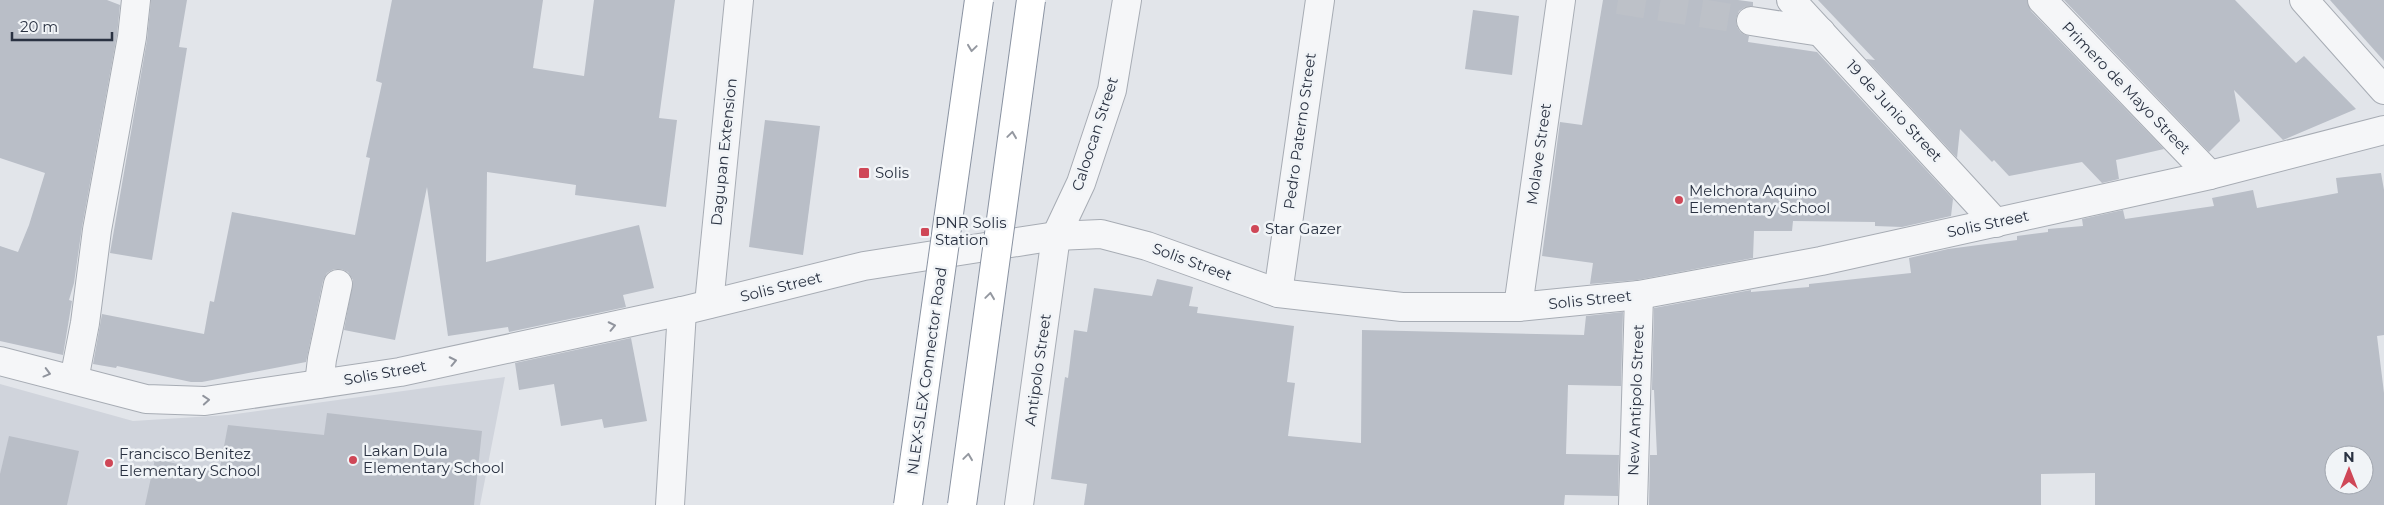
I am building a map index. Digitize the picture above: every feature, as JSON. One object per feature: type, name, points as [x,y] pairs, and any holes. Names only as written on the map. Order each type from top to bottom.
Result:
[{"type":"highway","name":"NLEX-SLEX Connector Road","points":[[908,505],[979,0]]},
{"type":"highway","points":[[962,505],[1031,0]]},
{"type":"street","points":[[74,380],[85,323],[99,221],[132,37],[136,0]]},
{"type":"street","name":"Dagupan Extension","points":[[708,304],[739,0]]},
{"type":"street","name":"Caloocan Street","points":[[1056,236],[1082,183],[1112,90],[1127,0]]},
{"type":"street","name":"Pedro Paterno Street","points":[[1278,292],[1320,0]]},
{"type":"street","name":"Molave Street","points":[[1518,307],[1561,0]]},
{"type":"street","name":"19 de Junio Street","points":[[1791,0],[1996,223]]},
{"type":"street","name":"Primero de Mayo Street","points":[[2042,0],[2210,175]]},
{"type":"street","points":[[2304,0],[2384,90]]},
{"type":"street","points":[[1751,21],[1821,32]]},
{"type":"street","name":"Solis Street","points":[[0,361],[146,399],[205,401],[400,372],[682,311],[864,266],[1056,236],[1101,234],[1138,243],[1278,292],[1402,307],[1518,307],[1639,295],[1821,261],[2210,175],[2384,130]]},
{"type":"street","name":"Antipolo Street","points":[[1019,505],[1056,236]]},
{"type":"street","points":[[319,384],[322,359],[338,284]]},
{"type":"street","name":"New Antipolo Street","points":[[1633,505],[1639,295]]},
{"type":"street","points":[[670,505],[682,311]]},
{"type":"shaded area","points":[[505,377],[480,505],[0,505],[0,384],[133,421],[228,415]]},
{"type":"building","points":[[0,0],[107,0],[120,5],[117,35],[82,227],[74,283],[69,300],[72,301],[63,355],[0,341],[0,246],[18,252],[29,225],[45,173],[0,158]]},
{"type":"building","points":[[151,0],[187,0],[179,47],[187,48],[152,260],[110,253],[147,40]]},
{"type":"building","points":[[392,0],[543,0],[533,68],[584,76],[594,0],[675,0],[659,118],[677,120],[666,207],[575,195],[576,185],[487,172],[486,262],[639,225],[654,288],[623,295],[626,307],[509,332],[508,327],[448,336],[427,187],[395,340],[344,330],[353,280],[348,272],[334,269],[327,273],[323,281],[306,362],[202,382],[191,382],[117,366],[116,368],[93,364],[102,314],[204,334],[210,301],[214,302],[232,212],[355,235],[370,158],[366,157],[382,83],[376,81]]},
{"type":"building","points":[[1603,0],[1738,0],[1753,2],[1753,6],[1745,7],[1739,11],[1736,19],[1737,27],[1741,33],[1749,36],[1748,42],[1817,52],[1953,199],[1951,216],[1902,227],[1875,226],[1875,222],[1793,221],[1792,231],[1754,231],[1753,258],[1637,280],[1590,284],[1593,263],[1542,256],[1560,122],[1582,125]]},
{"type":"building","points":[[1818,0],[2027,0],[2031,11],[2164,149],[2116,160],[2119,179],[2102,183],[2082,162],[2009,176],[1994,160],[1992,162],[1960,129],[1957,158],[1866,59],[1875,60]]},
{"type":"building","points":[[2064,0],[2235,0],[2296,63],[2304,56],[2356,109],[2283,140],[2234,90],[2240,121],[2209,152]]},
{"type":"building","points":[[2330,0],[2384,0],[2384,61]]},
{"type":"building","points":[[1473,10],[1519,16],[1512,75],[1465,69]]},
{"type":"building","points":[[765,120],[820,126],[803,255],[749,247]]},
{"type":"building","points":[[2381,173],[2384,190],[2384,335],[2377,336],[2384,393],[2384,505],[2095,505],[2095,473],[2041,474],[2041,505],[1649,505],[1650,455],[1657,455],[1654,390],[1652,390],[1654,308],[1751,290],[1751,292],[1809,287],[1809,284],[1911,273],[1909,258],[1948,249],[2017,240],[2017,236],[2048,232],[2048,229],[2083,226],[2082,219],[2123,210],[2125,219],[2214,206],[2212,198],[2253,190],[2257,208],[2338,193],[2336,178]]},
{"type":"building","points":[[1157,279],[1193,287],[1189,306],[1198,307],[1197,313],[1294,326],[1287,382],[1295,383],[1288,436],[1361,443],[1362,330],[1584,335],[1586,316],[1623,312],[1621,386],[1568,385],[1566,454],[1619,455],[1618,496],[1565,495],[1564,505],[1084,505],[1087,484],[1051,479],[1065,377],[1068,378],[1074,330],[1087,332],[1094,288],[1152,296]]},
{"type":"building","points":[[631,338],[647,421],[604,428],[602,419],[561,426],[554,384],[519,390],[515,363]]},
{"type":"building","name":"Lakan Dula Elementary School","points":[[327,413],[482,431],[474,505],[145,505],[155,459],[219,473],[228,425],[324,435]]},
{"type":"building","points":[[9,436],[79,451],[67,505],[0,505],[0,474]]},
{"type":"tunnel","points":[[1618,0],[1751,21]]},
{"type":"place","name":"Solis","points":[[864,173]]},
{"type":"place","name":"Melchora Aquino Elementary School","points":[[1679,200]]},
{"type":"place","name":"Star Gazer","points":[[1255,229]]},
{"type":"place","name":"PNR Solis Station","points":[[925,232]]},
{"type":"place","name":"Lakan Dula Elementary School","points":[[353,460]]},
{"type":"place","name":"Francisco Benitez Elementary School","points":[[109,463]]}]
